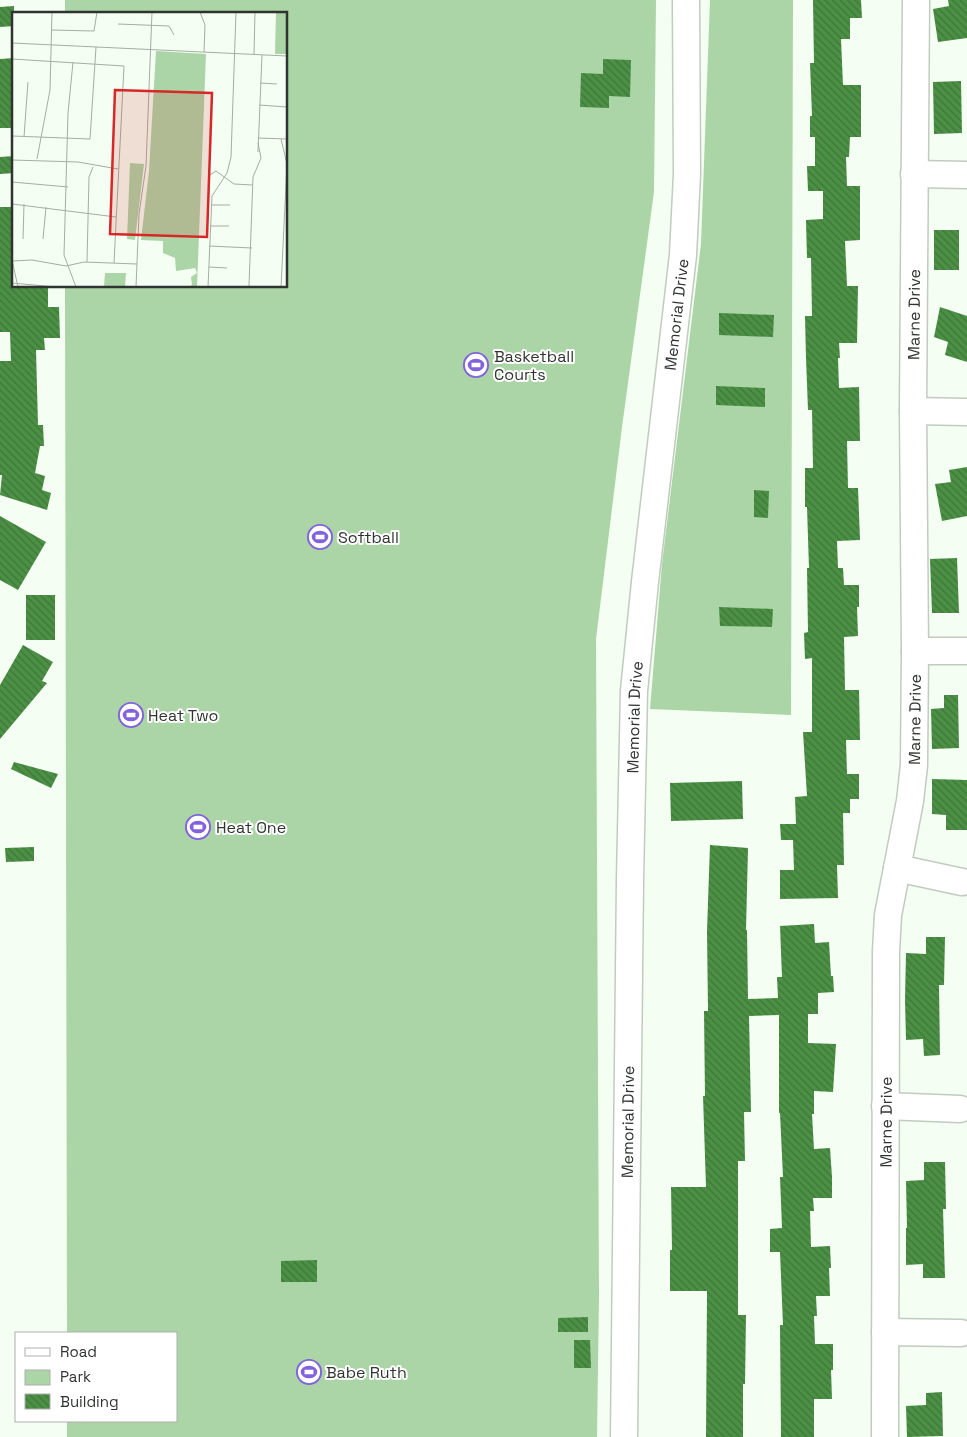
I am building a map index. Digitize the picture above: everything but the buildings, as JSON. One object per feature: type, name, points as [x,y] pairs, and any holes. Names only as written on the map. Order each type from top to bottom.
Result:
[{"type":"street","name":"Memorial Drive","points":[[624,1437],[634,691],[683,256],[687,174],[686,0]]},
{"type":"street","name":"Marne Drive","points":[[885,1437],[886,952],[888,915],[910,801],[914,765],[913,411],[916,0]]},
{"type":"street","points":[[914,174],[967,175]]},
{"type":"street","points":[[913,411],[966,412]]},
{"type":"street","points":[[914,651],[967,651]]},
{"type":"street","points":[[897,868],[962,882]]},
{"type":"street","points":[[885,1106],[960,1109]]},
{"type":"street","points":[[885,1332],[961,1333]]},
{"type":"green space","points":[[65,0],[656,0],[654,192],[596,639],[599,1295],[597,1437],[67,1437],[67,1422],[178,1422],[178,1332],[67,1332],[65,288],[288,288],[288,12],[65,12]]},
{"type":"green space","points":[[710,0],[793,0],[791,715],[650,709],[662,564],[701,244]]},
{"type":"place","name":"Basketball Courts","points":[[476,365]]},
{"type":"place","name":"Softball","points":[[320,537]]},
{"type":"place","name":"Heat Two","points":[[131,715]]},
{"type":"place","name":"Heat One","points":[[198,827]]},
{"type":"place","name":"Babe Ruth","points":[[309,1372]]}]
